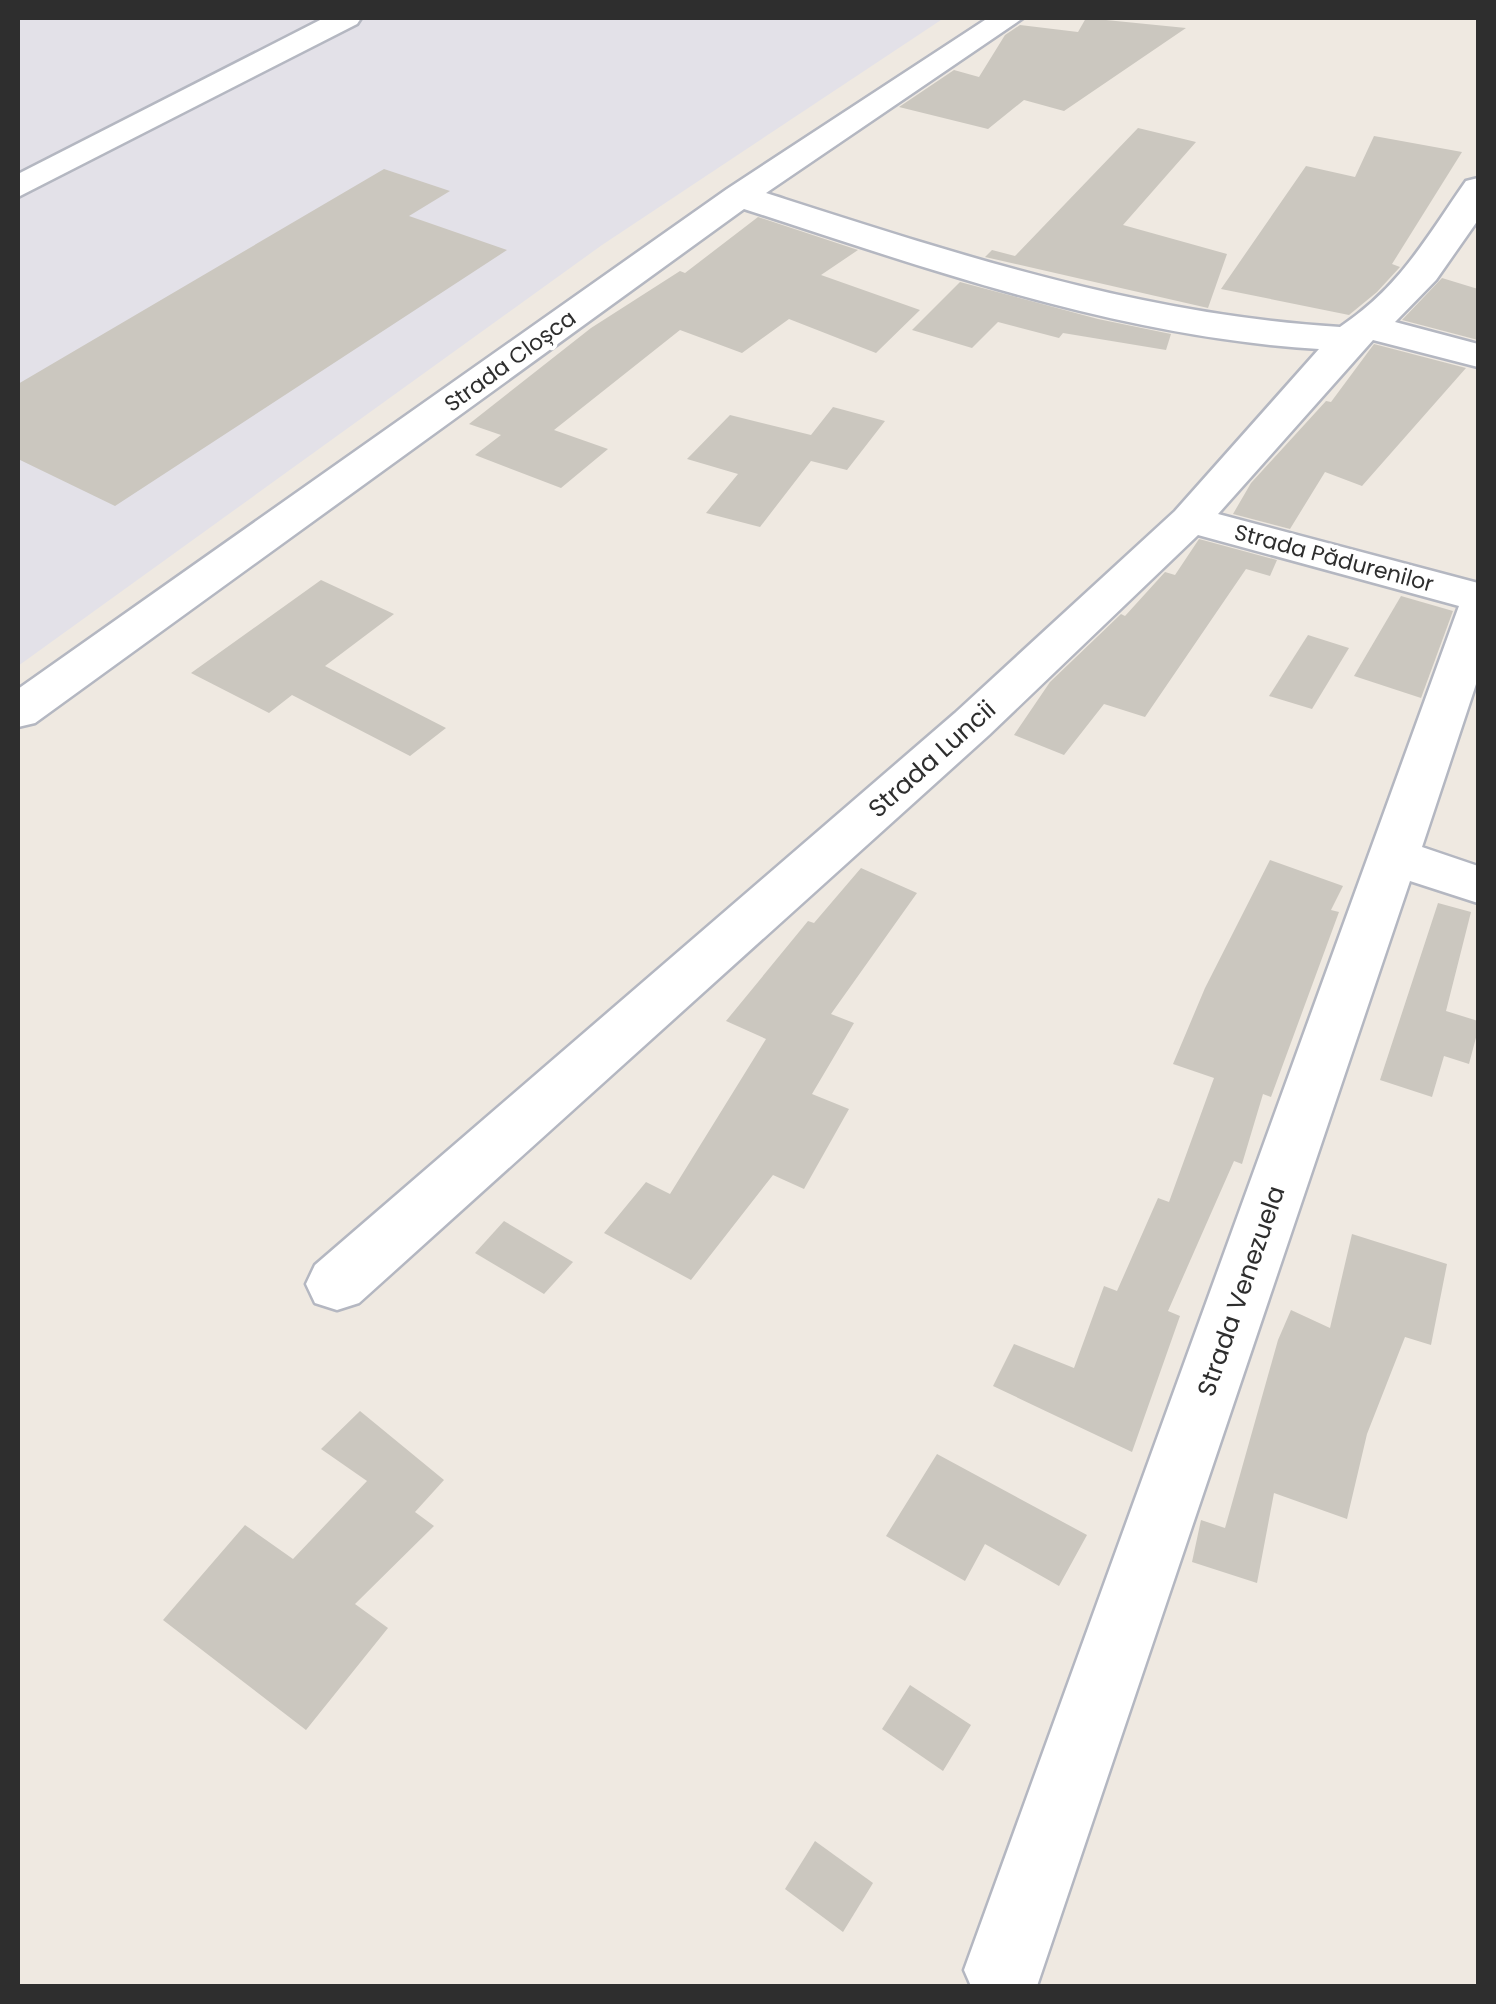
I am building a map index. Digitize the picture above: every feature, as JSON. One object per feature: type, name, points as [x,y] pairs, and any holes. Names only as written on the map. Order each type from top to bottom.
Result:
[{"type":"street","points":[[18,187],[346,18]]},
{"type":"street","name":"Strada Cloșca","points":[[18,712],[739,196],[1008,18]]},
{"type":"street","points":[[739,196],[1110,311],[1207,328],[1359,333],[1478,356]]},
{"type":"street","name":"Strada Luncii","points":[[337,1284],[972,724],[1190,520],[1472,213]]},
{"type":"street","name":"Strada Pădurenilor","points":[[1190,520],[1478,596]]},
{"type":"street","name":"Strada Venezuela","points":[[1004,1970],[1478,612]]},
{"type":"street","points":[[1393,856],[1478,886]]},
{"type":"shaded area","points":[[18,18],[944,18],[602,245],[18,666]]},
{"type":"building","points":[[1086,18],[1186,28],[1064,111],[1024,100],[988,129],[899,107],[954,70],[979,77],[1005,35],[1020,25],[1078,32]]},
{"type":"building","points":[[1138,128],[1196,142],[1123,225],[1227,254],[1208,308],[985,257],[992,250],[1015,256]]},
{"type":"building","points":[[1374,136],[1462,152],[1392,264],[1400,267],[1377,292],[1349,315],[1221,289],[1306,166],[1355,177]]},
{"type":"building","points":[[384,169],[450,191],[409,216],[507,250],[115,506],[18,459],[18,384]]},
{"type":"building","points":[[758,217],[858,250],[821,275],[920,310],[876,353],[789,319],[742,353],[680,330],[554,430],[608,449],[561,488],[475,455],[501,435],[469,424],[591,328],[680,271],[685,273]]},
{"type":"building","points":[[1442,278],[1478,289],[1478,340],[1402,320]]},
{"type":"building","points":[[960,282],[1171,334],[1166,350],[1063,333],[1059,338],[998,322],[972,348],[912,330]]},
{"type":"building","points":[[1374,344],[1466,368],[1362,486],[1325,472],[1290,529],[1233,514],[1251,483],[1326,401],[1331,402]]},
{"type":"building","points":[[833,407],[885,421],[847,470],[811,461],[760,527],[706,513],[738,474],[687,459],[730,415],[811,435]]},
{"type":"building","points":[[1199,539],[1277,560],[1270,576],[1246,569],[1145,717],[1104,704],[1064,755],[1014,735],[1050,682],[1121,614],[1125,616],[1165,572],[1175,575]]},
{"type":"building","points":[[321,580],[394,614],[325,666],[446,728],[410,756],[292,695],[269,713],[191,673]]},
{"type":"building","points":[[1401,596],[1453,611],[1421,698],[1354,676]]},
{"type":"building","points":[[1308,635],[1349,648],[1312,709],[1269,696]]},
{"type":"building","points":[[1270,860],[1343,886],[1331,910],[1339,912],[1271,1097],[1263,1094],[1242,1164],[1234,1161],[1168,1311],[1180,1316],[1132,1452],[993,1386],[1014,1344],[1074,1368],[1104,1286],[1117,1291],[1158,1198],[1169,1202],[1214,1078],[1173,1064],[1205,988]]},
{"type":"building","points":[[861,868],[917,893],[831,1014],[854,1023],[812,1094],[849,1109],[804,1189],[773,1175],[691,1280],[604,1233],[646,1182],[670,1194],[766,1039],[726,1021],[808,921],[814,923]]},
{"type":"building","points":[[1438,903],[1471,912],[1446,1011],[1478,1021],[1478,1030],[1469,1064],[1444,1056],[1432,1097],[1380,1080]]},
{"type":"building","points":[[504,1221],[573,1262],[544,1294],[475,1253]]},
{"type":"building","points":[[1352,1234],[1447,1264],[1431,1345],[1405,1337],[1367,1434],[1347,1519],[1274,1493],[1257,1583],[1192,1562],[1201,1520],[1225,1528],[1278,1340],[1291,1310],[1330,1328]]},
{"type":"building","points":[[360,1411],[444,1480],[415,1512],[434,1526],[355,1604],[388,1628],[306,1730],[163,1620],[245,1525],[293,1559],[367,1481],[321,1449]]},
{"type":"building","points":[[937,1454],[1087,1535],[1059,1586],[985,1544],[965,1581],[886,1536]]},
{"type":"building","points":[[910,1685],[971,1725],[943,1771],[882,1729]]},
{"type":"building","points":[[815,1841],[873,1883],[843,1932],[785,1889]]}]
